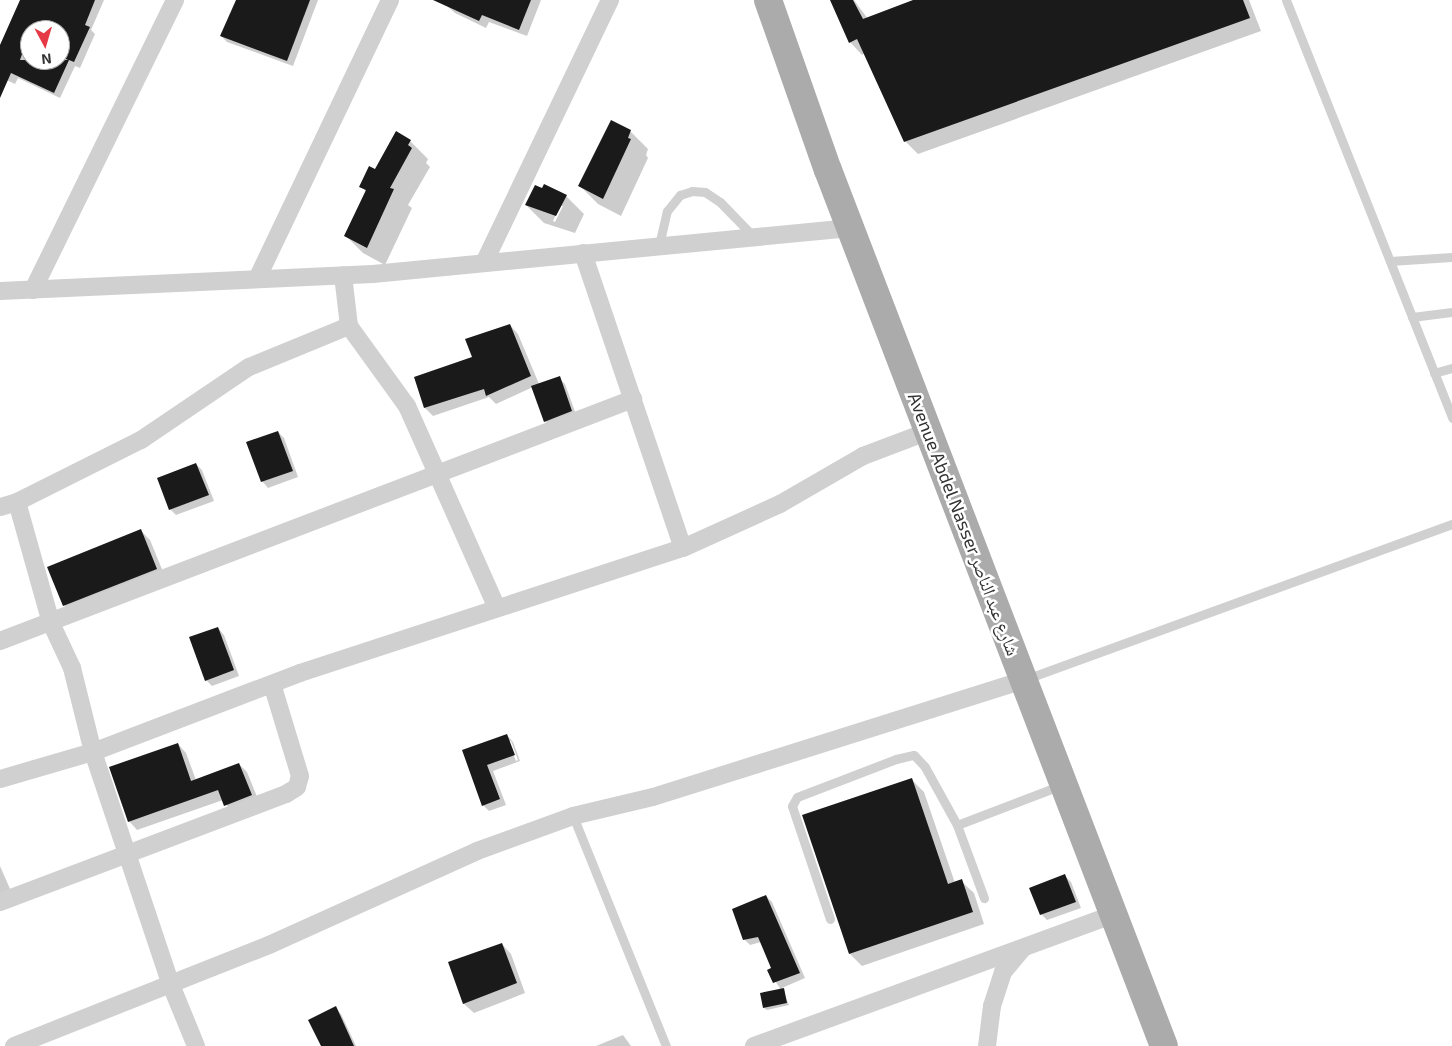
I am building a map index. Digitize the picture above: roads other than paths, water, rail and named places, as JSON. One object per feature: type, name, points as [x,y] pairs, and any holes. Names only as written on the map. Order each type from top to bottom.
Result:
[{"type":"main road","name":"Avenue Abdel Nasser شارع عبد الناصر","points":[[767,0],[851,228],[1164,1046]]},
{"type":"street","points":[[33,290],[175,0]]},
{"type":"street","points":[[257,279],[390,0]]},
{"type":"street","points":[[484,263],[610,0]]},
{"type":"street","points":[[0,291],[343,276],[851,228]]},
{"type":"street","points":[[583,252],[683,548]]},
{"type":"street","points":[[343,276],[349,326],[407,406],[497,608]]},
{"type":"street","points":[[196,1046],[171,985],[130,854],[93,752],[72,668],[51,623],[8,505],[141,440],[249,367],[349,326]]},
{"type":"street","points":[[0,641],[633,399]]},
{"type":"street","points":[[0,779],[93,752],[272,684],[683,548],[780,504],[864,456],[929,431]]},
{"type":"street","points":[[14,1046],[269,946],[477,851],[573,816],[654,797],[1024,680]]},
{"type":"street","points":[[0,902],[286,794],[297,787],[300,776],[272,684]]},
{"type":"street","points":[[754,1046],[1115,914]]},
{"type":"street","points":[[987,1046],[992,1006],[1004,972],[1023,948]]},
{"type":"lane","points":[[1286,0],[1452,418]]},
{"type":"lane","points":[[659,245],[667,211],[680,195],[692,191],[705,192],[720,202],[754,237]]},
{"type":"lane","points":[[1390,262],[1452,257]]},
{"type":"lane","points":[[1412,318],[1452,312]]},
{"type":"lane","points":[[1434,372],[1452,368]]},
{"type":"lane","points":[[1024,680],[1452,524]]},
{"type":"lane","points":[[830,920],[792,806],[797,797],[878,765],[914,755],[924,767],[957,825],[984,898]]},
{"type":"lane","points":[[957,825],[1064,784]]},
{"type":"lane","points":[[573,816],[666,1046]]}]
